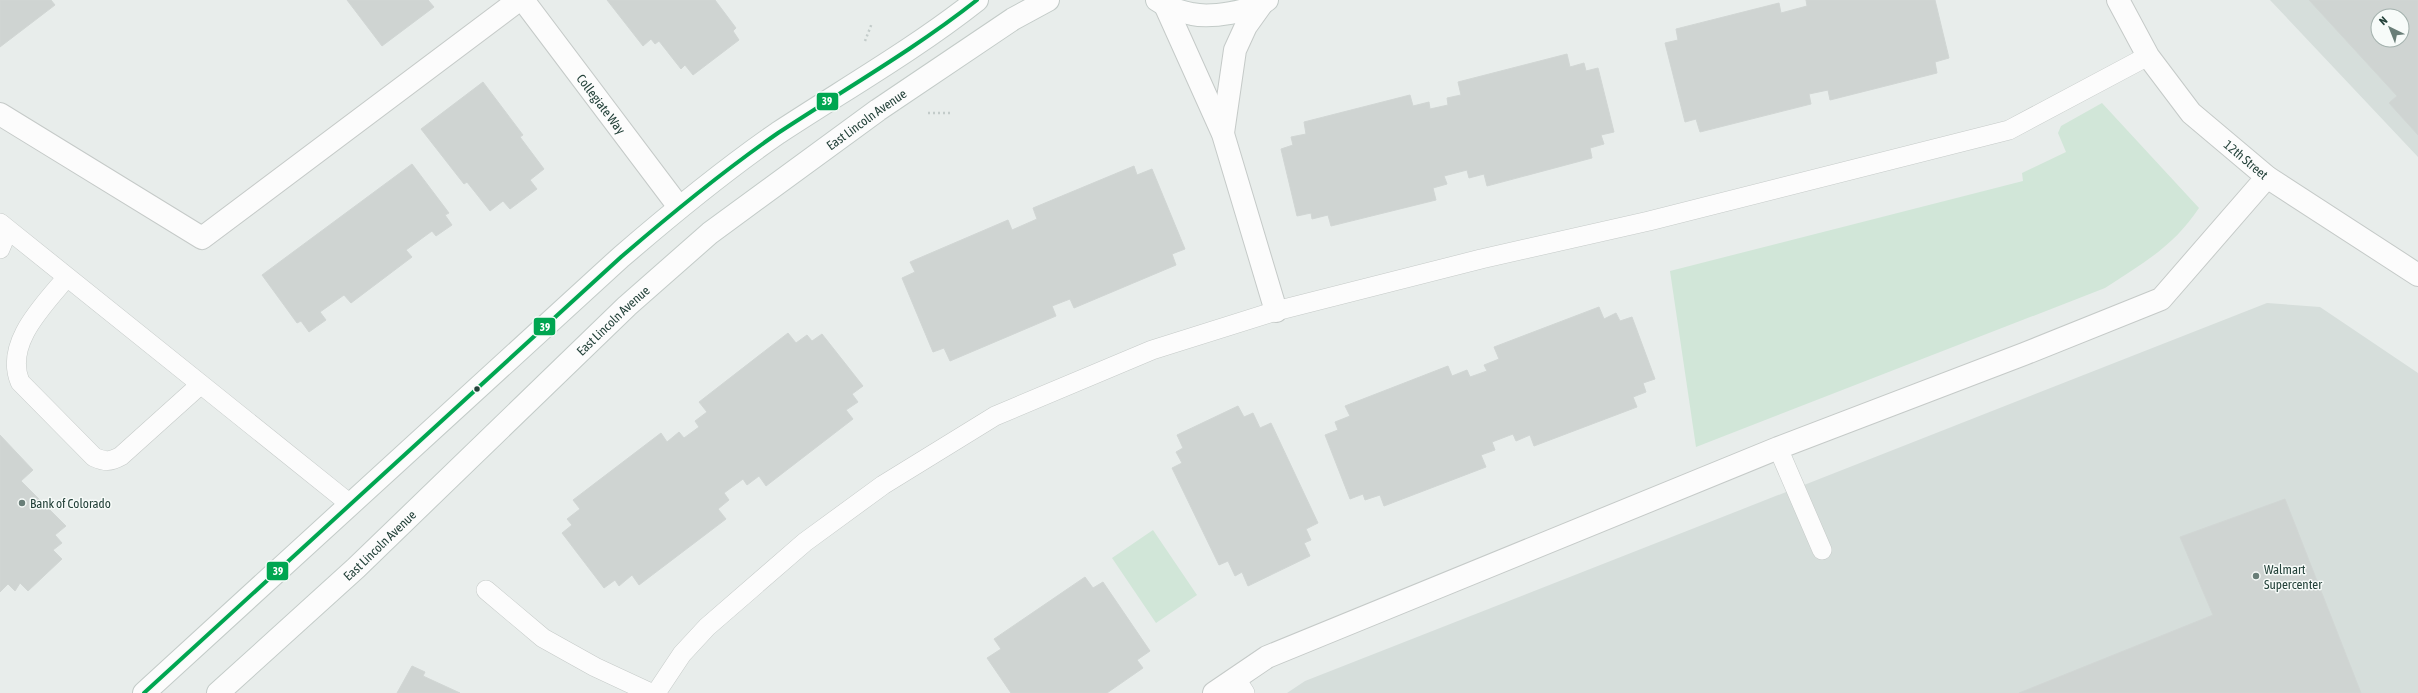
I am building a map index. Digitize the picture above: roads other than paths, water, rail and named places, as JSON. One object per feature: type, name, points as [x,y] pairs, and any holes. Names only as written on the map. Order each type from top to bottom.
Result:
[{"type":"street","points":[[0,114],[202,238],[519,0]]},
{"type":"street","name":"Collegiate Way","points":[[523,0],[679,207]]},
{"type":"street","points":[[144,693],[621,257],[679,207],[778,134],[943,27],[977,0]]},
{"type":"street","name":"East Lincoln Avenue","points":[[218,693],[356,568],[627,306],[710,233],[878,110],[1013,19],[1048,0]]},
{"type":"street","name":"12th Street","points":[[2118,0],[2148,56],[2191,113],[2267,177],[2418,275]]},
{"type":"street","points":[[1161,2],[1193,14],[1226,14],[1264,2]]},
{"type":"street","points":[[1161,2],[1223,134],[1276,311]]},
{"type":"street","points":[[1223,134],[1235,50],[1246,26],[1264,2]]},
{"type":"street","points":[[1214,693],[1240,686],[1267,657],[1778,448],[2024,354],[2161,299],[2267,177]]},
{"type":"street","points":[[238,693],[243,670]]},
{"type":"lane","points":[[656,693],[682,654],[707,627],[805,542],[890,481],[995,416],[1152,350],[1276,311],[1481,259],[1649,222],[2009,130],[2148,56]]},
{"type":"lane","points":[[0,249],[4,226],[350,504]]},
{"type":"lane","points":[[66,277],[26,328],[17,359],[16,373],[20,382],[94,457],[104,462],[121,456],[200,385]]},
{"type":"lane","points":[[1778,448],[1822,550]]},
{"type":"lane","points":[[486,590],[543,638],[595,667],[651,693]]},
{"type":"place","name":"Bank of Colorado","points":[[22,503]]},
{"type":"place","name":"Walmart Supercenter","points":[[2256,576]]}]
